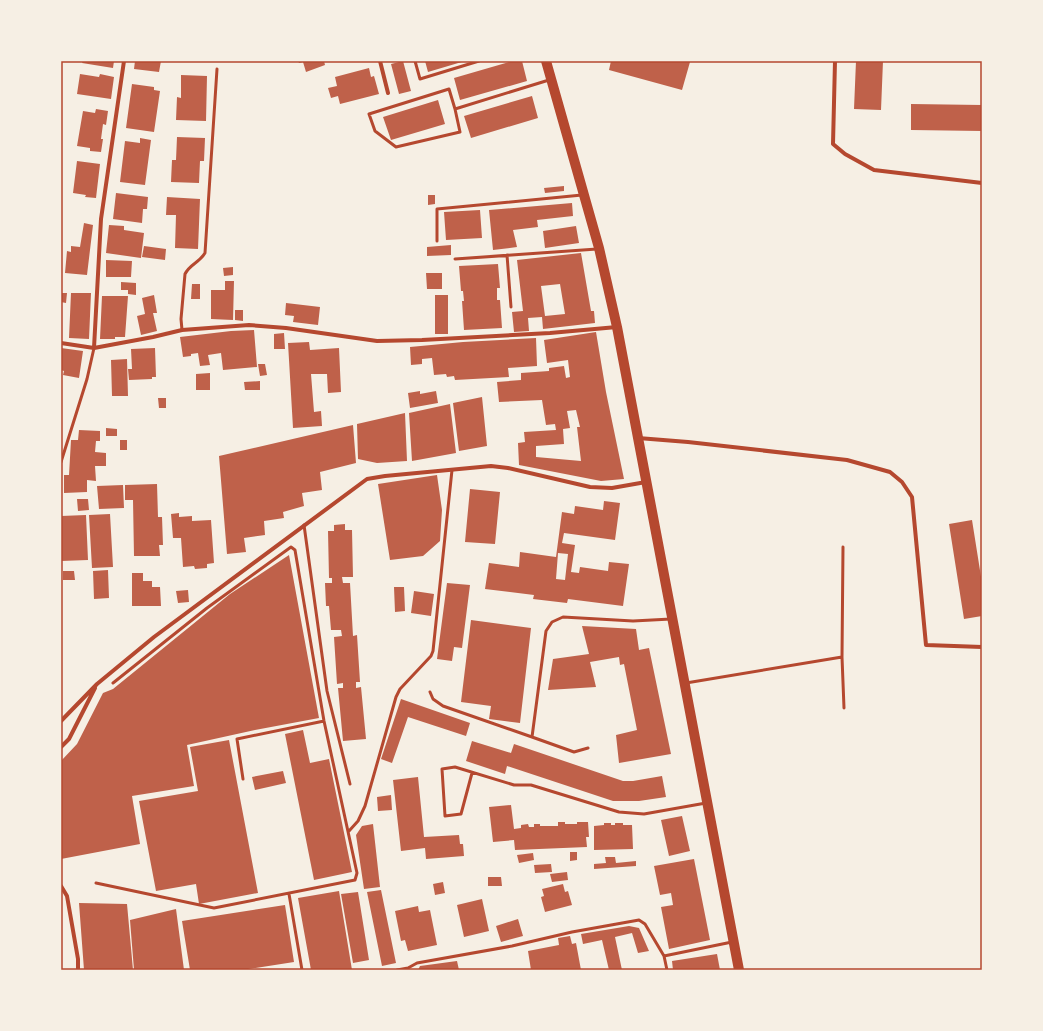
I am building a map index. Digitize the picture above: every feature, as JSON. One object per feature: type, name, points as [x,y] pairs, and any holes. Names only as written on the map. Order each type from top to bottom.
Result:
[{"type":"main road","points":[[546,61],[599,248],[617,327],[740,970]]},
{"type":"street","points":[[94,348],[101,219],[124,61]]},
{"type":"street","points":[[380,61],[388,93]]},
{"type":"street","points":[[835,61],[833,144],[845,154],[874,170],[982,183]]},
{"type":"street","points":[[61,343],[94,348],[182,330],[249,325],[286,328],[377,341],[542,334],[617,327]]},
{"type":"street","points":[[638,438],[846,460],[890,472],[902,482],[912,497],[926,645],[982,646]]},
{"type":"street","points":[[61,721],[97,684],[154,637],[367,479],[491,466],[508,468],[590,487],[612,488],[647,482]]},
{"type":"street","points":[[61,747],[69,739],[97,684]]},
{"type":"street","points":[[61,886],[67,896],[78,959],[78,970]]},
{"type":"lane","points":[[415,61],[420,79],[479,61]]},
{"type":"lane","points":[[182,330],[181,319],[185,274],[189,268],[200,261],[205,254],[217,69]]},
{"type":"lane","points":[[455,109],[551,80]]},
{"type":"lane","points":[[449,89],[455,109],[460,132],[396,147],[375,131],[369,114],[449,89]]},
{"type":"lane","points":[[437,241],[437,209],[584,195]]},
{"type":"lane","points":[[455,259],[599,248]]},
{"type":"lane","points":[[508,255],[511,307]]},
{"type":"lane","points":[[61,462],[87,379],[94,348]]},
{"type":"lane","points":[[349,831],[358,821],[365,806],[396,697],[400,689],[431,656],[433,651],[452,470]]},
{"type":"lane","points":[[304,525],[327,691],[350,784]]},
{"type":"lane","points":[[96,883],[214,908],[354,880],[357,873],[324,721],[295,550],[291,547],[207,608],[113,683]]},
{"type":"lane","points":[[843,547],[842,657],[844,708]]},
{"type":"lane","points":[[532,737],[546,631],[552,622],[563,617],[633,621],[673,619]]},
{"type":"lane","points":[[685,683],[842,657]]},
{"type":"lane","points":[[430,692],[433,699],[443,706],[574,752],[588,748]]},
{"type":"lane","points":[[243,779],[237,739],[324,721]]},
{"type":"lane","points":[[472,773],[460,814],[445,816],[442,769],[455,767],[514,785],[531,784],[619,812],[644,814],[708,803]]},
{"type":"lane","points":[[288,894],[302,970]]},
{"type":"lane","points":[[397,970],[408,968],[417,963],[512,946],[572,932],[639,920],[645,924],[664,956],[667,970]]},
{"type":"lane","points":[[664,956],[734,942]]},
{"type":"building","points":[[83,61],[114,61],[113,68],[82,63]]},
{"type":"building","points":[[135,61],[161,61],[159,72],[134,69]]},
{"type":"building","points":[[298,61],[324,61],[325,65],[306,72],[303,62],[299,63]]},
{"type":"building","points":[[403,61],[411,91],[399,94],[391,64]]},
{"type":"building","points":[[425,61],[465,61],[428,72]]},
{"type":"building","points":[[513,61],[522,61],[527,81],[460,100],[454,78]]},
{"type":"building","points":[[611,61],[690,62],[682,90],[609,70]]},
{"type":"building","points":[[856,61],[883,61],[881,110],[854,109]]},
{"type":"building","points":[[369,68],[371,77],[374,76],[379,94],[340,104],[338,96],[331,98],[328,88],[337,86],[335,77]]},
{"type":"building","points":[[80,74],[99,77],[100,74],[114,77],[111,99],[77,94]]},
{"type":"building","points":[[181,75],[207,76],[206,121],[176,120],[177,97],[181,98]]},
{"type":"building","points":[[132,84],[154,87],[154,90],[160,91],[154,132],[126,128]]},
{"type":"building","points":[[532,96],[538,118],[471,138],[464,116]]},
{"type":"building","points":[[438,100],[445,124],[391,140],[383,117]]},
{"type":"building","points":[[911,104],[982,105],[982,131],[911,130]]},
{"type":"building","points":[[96,109],[108,111],[106,125],[103,124],[101,152],[90,151],[90,148],[77,146],[83,111],[95,113]]},
{"type":"building","points":[[177,137],[205,138],[204,161],[200,161],[199,183],[171,182],[172,160],[176,160]]},
{"type":"building","points":[[140,138],[151,140],[145,185],[120,182],[125,141],[140,143]]},
{"type":"building","points":[[77,161],[100,164],[96,198],[85,197],[86,195],[73,193]]},
{"type":"building","points":[[564,186],[564,191],[545,193],[544,188]]},
{"type":"building","points":[[116,193],[148,197],[147,209],[143,209],[142,223],[113,219]]},
{"type":"building","points":[[428,195],[435,195],[435,204],[428,205]]},
{"type":"building","points":[[167,197],[200,199],[198,249],[175,248],[176,215],[166,215]]},
{"type":"building","points":[[572,203],[573,216],[537,220],[538,227],[513,230],[517,247],[493,250],[489,210]]},
{"type":"building","points":[[480,210],[482,238],[446,240],[444,212]]},
{"type":"building","points":[[84,223],[93,225],[87,275],[65,273],[67,251],[71,252],[71,246],[80,247]]},
{"type":"building","points":[[109,225],[124,226],[124,230],[144,233],[141,258],[106,253]]},
{"type":"building","points":[[576,226],[579,243],[545,248],[543,231]]},
{"type":"building","points":[[451,245],[451,255],[427,256],[427,247]]},
{"type":"building","points":[[144,246],[166,249],[165,260],[142,257]]},
{"type":"building","points":[[581,253],[591,311],[594,311],[595,323],[543,329],[542,317],[528,318],[529,331],[514,332],[512,312],[523,311],[517,260]],"holes":[[[560,284],[565,314],[545,316],[541,286]]]},
{"type":"building","points":[[106,260],[132,261],[131,277],[106,277]]},
{"type":"building","points":[[498,264],[500,288],[497,288],[497,300],[500,300],[502,328],[464,330],[462,301],[464,301],[463,291],[461,291],[459,266]]},
{"type":"building","points":[[233,267],[233,275],[224,276],[223,268]]},
{"type":"building","points":[[426,273],[442,273],[442,289],[427,289]]},
{"type":"building","points":[[225,281],[234,281],[233,320],[211,319],[211,290],[225,290]]},
{"type":"building","points":[[121,282],[136,283],[136,295],[128,294],[128,290],[121,290]]},
{"type":"building","points":[[192,284],[200,284],[200,299],[191,299]]},
{"type":"building","points":[[61,293],[67,293],[66,303],[61,302]]},
{"type":"building","points":[[71,293],[91,293],[89,339],[69,338]]},
{"type":"building","points":[[154,295],[157,313],[153,313],[157,331],[141,335],[137,316],[145,314],[142,298]]},
{"type":"building","points":[[435,295],[448,295],[448,334],[435,334]]},
{"type":"building","points":[[102,296],[128,296],[125,337],[100,339]]},
{"type":"building","points":[[286,303],[320,307],[318,325],[293,322],[294,316],[285,315]]},
{"type":"building","points":[[235,310],[243,310],[243,321],[235,320]]},
{"type":"building","points":[[254,330],[257,367],[223,370],[221,353],[208,355],[210,365],[200,366],[198,353],[183,357],[180,337]]},
{"type":"building","points":[[596,332],[606,392],[624,479],[601,481],[519,465],[518,443],[525,442],[524,432],[556,430],[555,424],[546,425],[542,400],[499,402],[497,382],[521,380],[521,373],[549,371],[549,368],[564,366],[566,378],[570,377],[568,360],[547,363],[544,340]],"holes":[[[576,410],[580,427],[577,427],[581,461],[536,457],[536,446],[564,444],[563,429],[570,428],[567,411]]]},
{"type":"building","points":[[284,333],[285,349],[274,349],[274,334]]},
{"type":"building","points":[[536,338],[537,366],[508,368],[509,377],[455,380],[454,376],[447,377],[446,374],[434,375],[432,358],[422,359],[422,364],[411,365],[410,347],[463,342]]},
{"type":"building","points":[[309,342],[310,350],[339,348],[341,392],[328,393],[327,374],[311,374],[314,412],[321,411],[322,426],[293,428],[288,343]]},
{"type":"building","points":[[61,348],[83,351],[79,378],[63,375],[64,371],[61,370]]},
{"type":"building","points":[[155,348],[156,377],[152,377],[152,379],[129,380],[128,369],[132,369],[131,349]]},
{"type":"building","points":[[127,359],[128,396],[112,396],[111,360]]},
{"type":"building","points":[[258,364],[265,364],[267,375],[260,376]]},
{"type":"building","points":[[210,373],[210,390],[196,390],[196,374]]},
{"type":"building","points":[[260,381],[260,390],[245,390],[244,382]]},
{"type":"building","points":[[420,391],[420,394],[436,391],[438,403],[410,408],[408,393]]},
{"type":"building","points":[[482,397],[487,446],[459,451],[453,403]]},
{"type":"building","points":[[158,398],[166,398],[166,408],[159,408]]},
{"type":"building","points":[[450,404],[456,453],[412,461],[409,413]]},
{"type":"building","points":[[405,413],[407,461],[377,463],[358,459],[357,424]]},
{"type":"building","points":[[353,425],[356,463],[320,472],[322,490],[302,493],[304,506],[283,512],[284,518],[264,521],[265,535],[244,538],[246,552],[227,554],[219,456]]},
{"type":"building","points":[[106,428],[117,429],[117,436],[106,436]]},
{"type":"building","points":[[79,430],[100,431],[100,441],[96,441],[95,452],[106,453],[106,466],[95,466],[96,481],[87,480],[87,492],[64,493],[64,475],[69,475],[71,440],[78,440]]},
{"type":"building","points":[[120,440],[127,440],[127,450],[120,450]]},
{"type":"building","points":[[437,475],[442,510],[440,541],[423,556],[390,560],[378,484]]},
{"type":"building","points":[[157,484],[158,517],[162,517],[163,545],[159,545],[160,556],[134,556],[133,500],[125,500],[125,485]]},
{"type":"building","points":[[123,485],[124,508],[99,509],[97,486]]},
{"type":"building","points":[[470,489],[500,492],[495,544],[465,542]]},
{"type":"building","points":[[77,499],[88,499],[89,510],[78,511]]},
{"type":"building","points":[[604,501],[620,503],[615,540],[564,533],[562,543],[575,545],[571,572],[579,573],[580,567],[608,571],[609,562],[629,564],[623,606],[568,599],[567,603],[533,599],[534,595],[485,589],[489,563],[519,567],[520,552],[556,557],[562,512],[574,514],[575,506],[603,510]],"holes":[[[558,553],[568,554],[565,580],[556,579]]]},
{"type":"building","points":[[179,513],[179,517],[192,516],[192,521],[211,520],[214,563],[207,564],[207,568],[195,569],[194,566],[183,567],[181,538],[173,538],[171,514]]},
{"type":"building","points":[[110,514],[113,567],[92,568],[89,515]]},
{"type":"building","points":[[86,515],[88,560],[61,561],[61,516]]},
{"type":"building","points":[[972,520],[982,583],[982,616],[964,619],[949,524]]},
{"type":"building","points":[[345,524],[345,530],[352,530],[353,577],[342,577],[343,583],[350,583],[353,636],[357,635],[360,682],[356,682],[356,688],[361,687],[366,739],[343,741],[338,688],[343,688],[343,683],[337,684],[334,637],[342,636],[341,630],[331,630],[329,606],[326,606],[325,583],[332,583],[332,578],[329,578],[328,531],[334,531],[334,525]]},
{"type":"building","points":[[289,555],[319,718],[187,745],[194,786],[132,796],[140,844],[61,859],[61,761],[77,744],[103,693],[113,689],[230,594]]},
{"type":"building","points":[[108,570],[109,598],[94,599],[93,571]]},
{"type":"building","points":[[63,571],[74,571],[75,580],[63,580]]},
{"type":"building","points":[[132,573],[143,573],[143,581],[152,581],[152,587],[160,587],[161,606],[132,606]]},
{"type":"building","points":[[447,583],[470,585],[462,648],[454,647],[452,661],[437,659]]},
{"type":"building","points":[[394,587],[404,587],[405,611],[395,612]]},
{"type":"building","points":[[188,590],[189,602],[178,603],[176,591]]},
{"type":"building","points":[[414,591],[434,594],[431,616],[411,613]]},
{"type":"building","points":[[471,620],[531,628],[520,723],[489,719],[491,706],[461,702]]},
{"type":"building","points":[[582,626],[636,629],[639,650],[649,648],[671,754],[619,763],[616,735],[637,730],[624,664],[620,665],[619,657],[590,662],[596,687],[548,690],[553,659],[589,654]]},
{"type":"building","points":[[401,699],[470,723],[466,736],[408,717],[392,763],[381,759]]},
{"type":"building","points":[[303,730],[310,763],[329,759],[352,872],[314,880],[285,734]]},
{"type":"building","points":[[229,740],[258,893],[199,904],[196,884],[156,891],[139,801],[198,791],[190,747]]},
{"type":"building","points":[[472,741],[511,753],[514,744],[623,781],[633,781],[662,776],[666,797],[639,801],[613,801],[507,766],[505,774],[466,761]]},
{"type":"building","points":[[283,771],[286,783],[255,790],[252,777]]},
{"type":"building","points":[[418,777],[424,837],[459,835],[460,844],[463,844],[464,856],[426,859],[425,848],[401,851],[393,780]]},
{"type":"building","points":[[391,795],[392,810],[378,811],[377,797]]},
{"type":"building","points":[[511,805],[514,829],[521,828],[521,825],[528,824],[529,827],[534,827],[534,824],[540,824],[540,826],[558,826],[558,822],[565,822],[565,824],[577,824],[577,822],[588,822],[589,837],[586,837],[587,847],[515,850],[514,840],[493,842],[489,807]]},
{"type":"building","points":[[682,816],[690,851],[669,856],[661,820]]},
{"type":"building","points":[[604,823],[611,823],[611,825],[615,825],[615,823],[623,823],[623,825],[632,825],[633,849],[594,850],[594,826],[604,825]]},
{"type":"building","points":[[373,824],[380,887],[364,889],[356,835],[362,826]]},
{"type":"building","points":[[570,852],[577,852],[577,860],[570,861]]},
{"type":"building","points":[[533,853],[534,860],[519,863],[517,855]]},
{"type":"building","points":[[605,857],[615,857],[616,863],[636,861],[636,866],[594,869],[594,864],[606,863]]},
{"type":"building","points":[[694,859],[710,940],[669,949],[661,907],[673,905],[671,893],[660,895],[654,866]]},
{"type":"building","points":[[551,864],[552,872],[535,873],[534,865]]},
{"type":"building","points":[[567,872],[568,880],[552,882],[550,874]]},
{"type":"building","points":[[488,877],[501,877],[502,886],[488,886]]},
{"type":"building","points":[[443,882],[445,893],[435,895],[433,884]]},
{"type":"building","points":[[563,884],[565,892],[568,891],[572,905],[545,912],[541,897],[544,896],[542,889]]},
{"type":"building","points":[[381,890],[396,963],[382,966],[367,892]]},
{"type":"building","points":[[339,891],[352,970],[311,970],[298,898]]},
{"type":"building","points":[[358,892],[369,960],[353,963],[341,894]]},
{"type":"building","points":[[482,899],[489,931],[464,937],[457,905]]},
{"type":"building","points":[[79,903],[127,904],[133,970],[84,970]]},
{"type":"building","points":[[285,905],[294,962],[242,970],[190,970],[182,921]]},
{"type":"building","points":[[418,906],[419,912],[430,910],[437,945],[408,951],[405,940],[401,941],[395,911]]},
{"type":"building","points":[[176,909],[184,970],[134,970],[130,920]]},
{"type":"building","points":[[518,919],[523,936],[501,942],[496,926]]},
{"type":"building","points":[[629,926],[639,928],[649,951],[638,953],[632,933],[615,937],[622,970],[609,970],[602,940],[583,944],[581,934]]},
{"type":"building","points":[[570,936],[572,944],[576,943],[581,970],[531,970],[528,951],[559,945],[558,938]]},
{"type":"building","points":[[717,954],[720,970],[673,970],[672,961]]},
{"type":"building","points":[[457,961],[459,970],[418,970],[420,966]]}]
